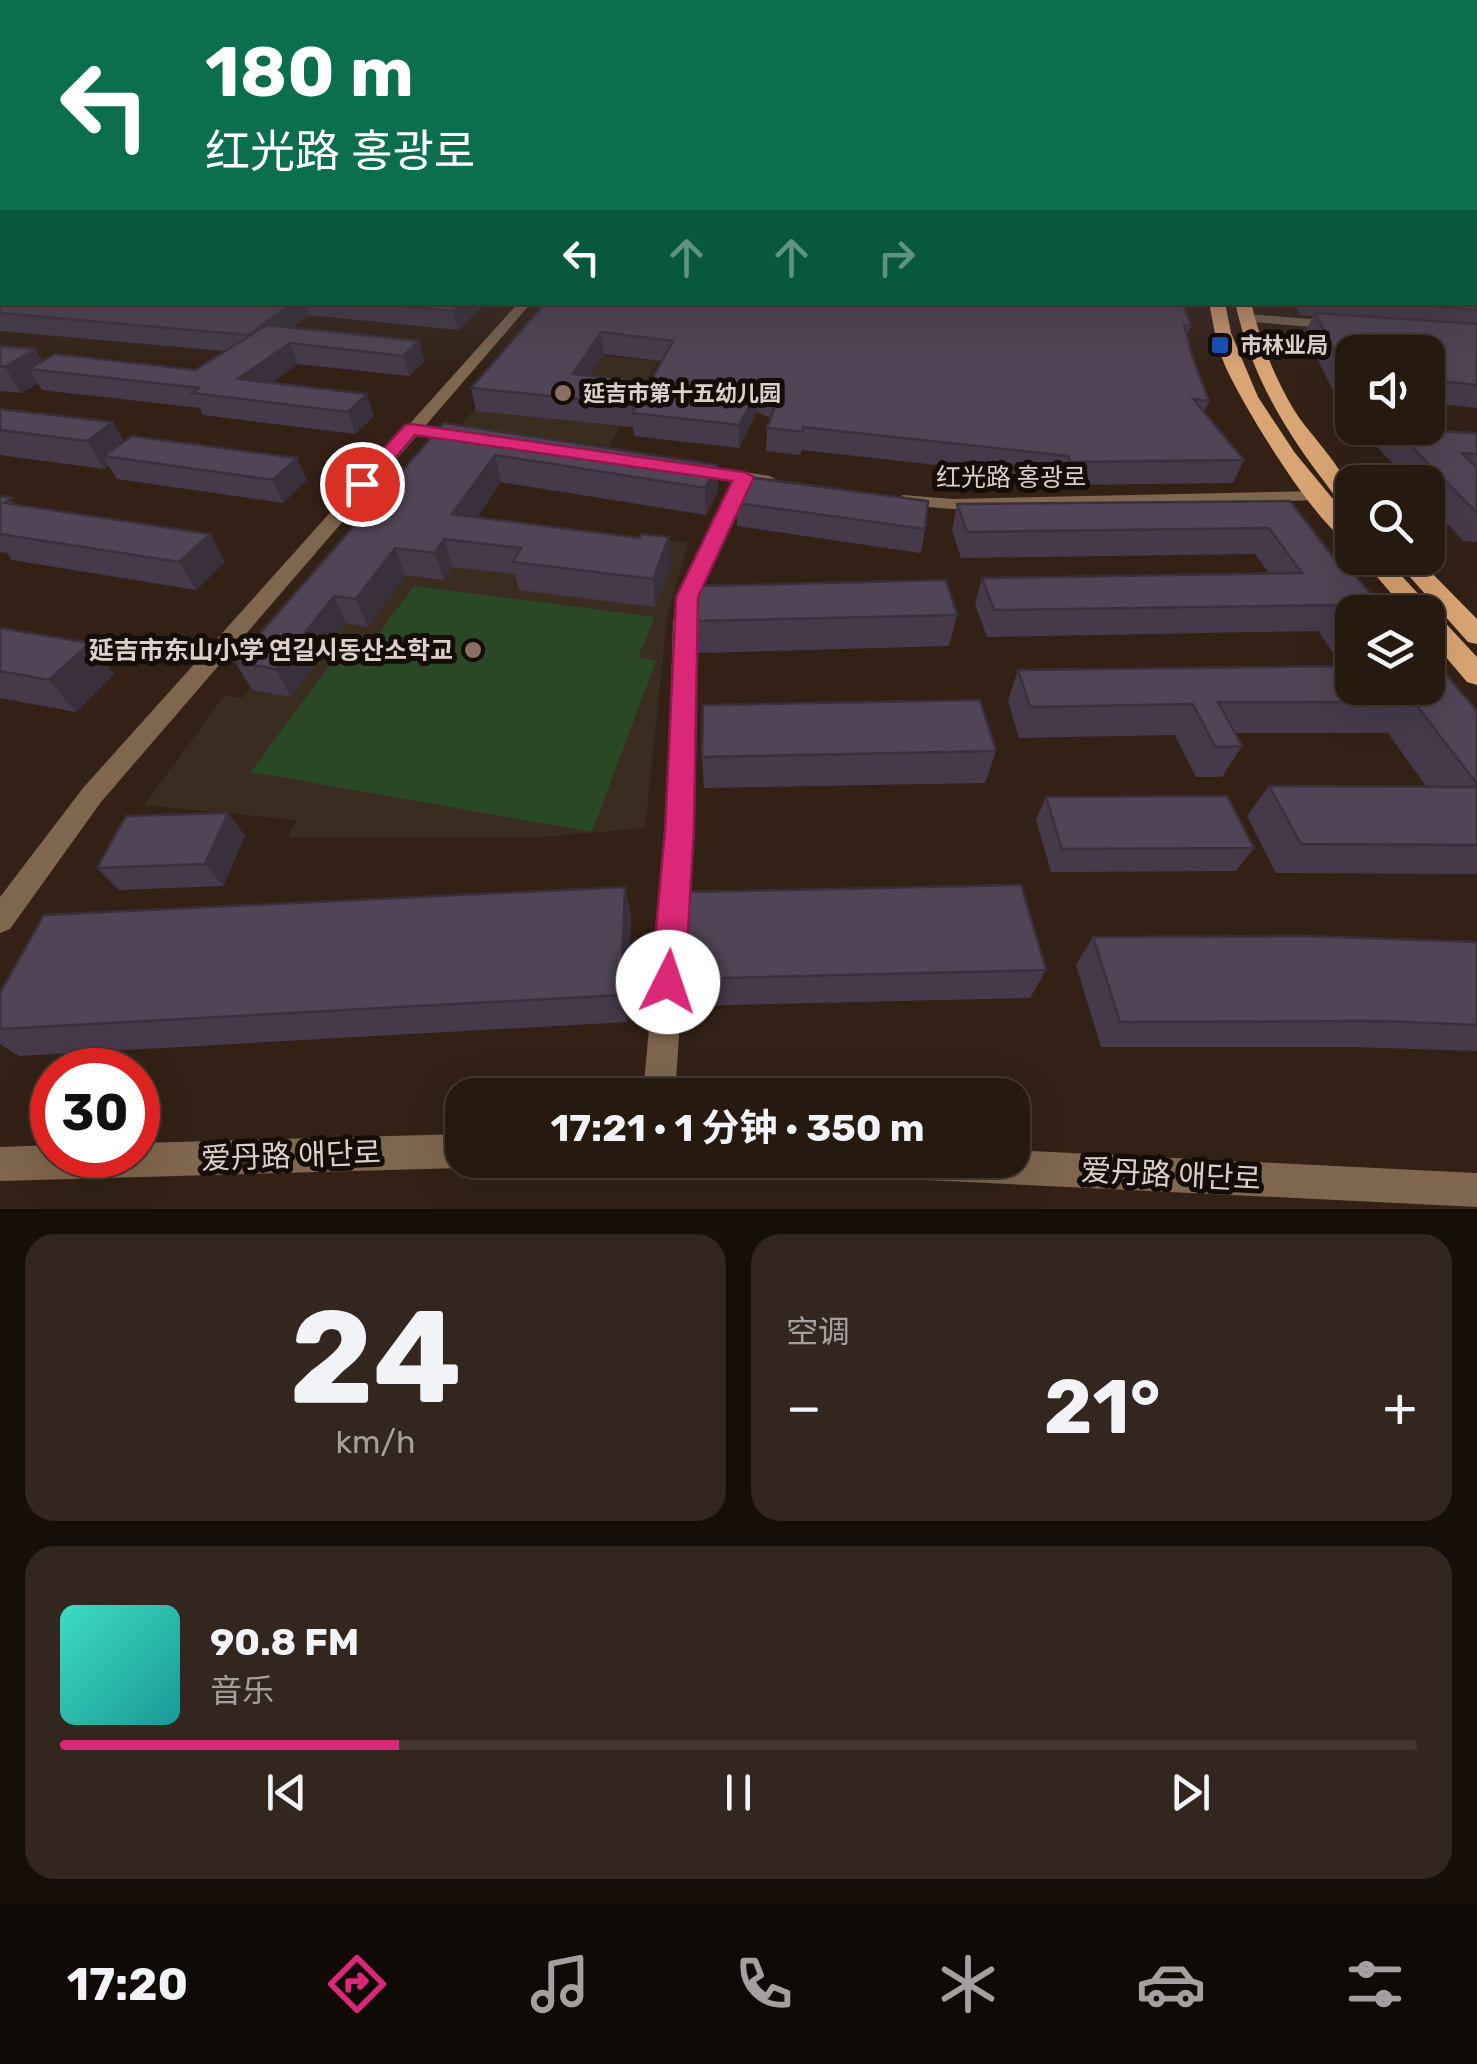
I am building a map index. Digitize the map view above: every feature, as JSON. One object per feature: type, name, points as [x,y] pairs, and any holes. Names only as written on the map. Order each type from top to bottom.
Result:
[{"type":"main road","points":[[1218,305],[1236,369],[1282,447],[1335,516]]},
{"type":"main road","points":[[1245,310],[1274,389],[1335,477]]},
{"type":"main road","points":[[1387,575],[1406,595]]},
{"type":"main road","points":[[1420,575],[1477,635]]},
{"type":"main road","points":[[1445,639],[1477,676]]},
{"type":"street","points":[[0,920],[92,795],[523,305]]},
{"type":"street","points":[[1245,310],[1345,326]]},
{"type":"street","points":[[411,429],[489,440]]},
{"type":"street","points":[[666,466],[784,483]]},
{"type":"street","points":[[660,1078],[680,830],[684,622],[694,579],[744,477]]},
{"type":"street","name":"红光路 홍광로","points":[[878,496],[952,504],[1318,496]]},
{"type":"street","name":"爱丹路 애단로","points":[[0,1164],[445,1151]]},
{"type":"street","name":"爱丹路 애단로","points":[[1030,1168],[1477,1190]]},
{"type":"shaded area","name":"延吉市第十五幼儿园","points":[[521,349],[658,361],[609,446],[461,426]]},
{"type":"shaded area","name":"延吉市东山小学 연길시동산소학교","points":[[394,514],[688,542],[667,618],[645,828],[541,837],[288,837],[297,820],[144,805],[225,695],[242,698]]},
{"type":"green space","points":[[414,586],[655,617],[638,657],[656,661],[592,832],[251,772],[348,640],[379,633]]},
{"type":"building","points":[[0,305],[290,305],[248,335],[0,313]]},
{"type":"building","points":[[394,305],[460,305],[453,311]]},
{"type":"building","points":[[543,305],[1183,305],[1191,325],[1184,325],[1192,355],[1209,401],[1193,399],[1244,460],[1071,462],[1068,456],[803,427],[802,432],[767,428],[778,398],[758,390],[739,425],[632,413],[637,405],[471,388]],"holes":[[[601,332],[673,341],[650,382],[573,374]]]},
{"type":"building","points":[[1424,305],[1477,305],[1477,310]]},
{"type":"building","points":[[1315,313],[1477,324],[1477,385],[1445,382],[1445,335],[1335,335],[1335,352]]},
{"type":"building","points":[[267,325],[419,341],[403,356],[290,343],[238,379],[367,394],[348,412],[192,393],[199,388],[29,369],[55,354],[195,370]]},
{"type":"building","points":[[0,346],[35,349],[5,367],[0,366]]},
{"type":"building","points":[[0,409],[113,422],[87,441],[0,430]]},
{"type":"building","points":[[444,423],[717,465],[705,488],[495,455],[452,514],[640,538],[642,534],[669,537],[653,579],[513,562],[521,548],[444,539],[435,553],[395,548],[356,599],[334,596],[276,669],[235,662]]},
{"type":"building","points":[[1445,432],[1477,433],[1477,454],[1462,453],[1477,468],[1477,513],[1445,481],[1445,465],[1430,465],[1410,445],[1445,445]]},
{"type":"building","points":[[132,436],[297,458],[273,480],[103,456]]},
{"type":"building","points":[[748,477],[928,501],[925,529],[737,503]]},
{"type":"building","points":[[0,496],[12,498],[5,503],[210,534],[179,562],[0,534]]},
{"type":"building","points":[[1290,501],[1335,559],[1335,575],[1355,575],[1372,595],[1335,595],[1335,605],[994,610],[982,578],[1302,573],[1269,528],[967,532],[957,504]]},
{"type":"building","points":[[946,580],[957,615],[695,621],[697,586]]},
{"type":"building","points":[[0,628],[90,643],[49,680],[0,671]]},
{"type":"building","points":[[1335,666],[1335,702],[1218,702],[1242,746],[1215,747],[1193,704],[1030,707],[1018,670]]},
{"type":"building","points":[[1445,673],[1477,711],[1477,784],[1416,705],[1445,705]]},
{"type":"building","points":[[980,700],[996,751],[702,757],[703,705]]},
{"type":"building","points":[[1269,786],[1477,787],[1477,845],[1301,844]]},
{"type":"building","points":[[1227,796],[1254,848],[1062,849],[1046,797]]},
{"type":"building","points":[[228,813],[205,864],[97,868],[126,816]]},
{"type":"building","points":[[1021,885],[1046,970],[684,979],[688,892]]},
{"type":"building","points":[[625,887],[621,995],[0,1029],[0,993],[44,915]]},
{"type":"building","points":[[1308,936],[1477,942],[1477,1025],[1385,1021],[1120,1022],[1093,937]]},
{"type":"place","name":"市林业局","points":[[1220,345]]},
{"type":"place","name":"延吉市第十五幼儿园","points":[[563,393]]},
{"type":"place","name":"延吉市东山小学 연길시동산소학교","points":[[473,650]]},
{"type":"route","points":[[362,484],[411,429],[744,477],[687,597],[680,830],[668,982]]}]
